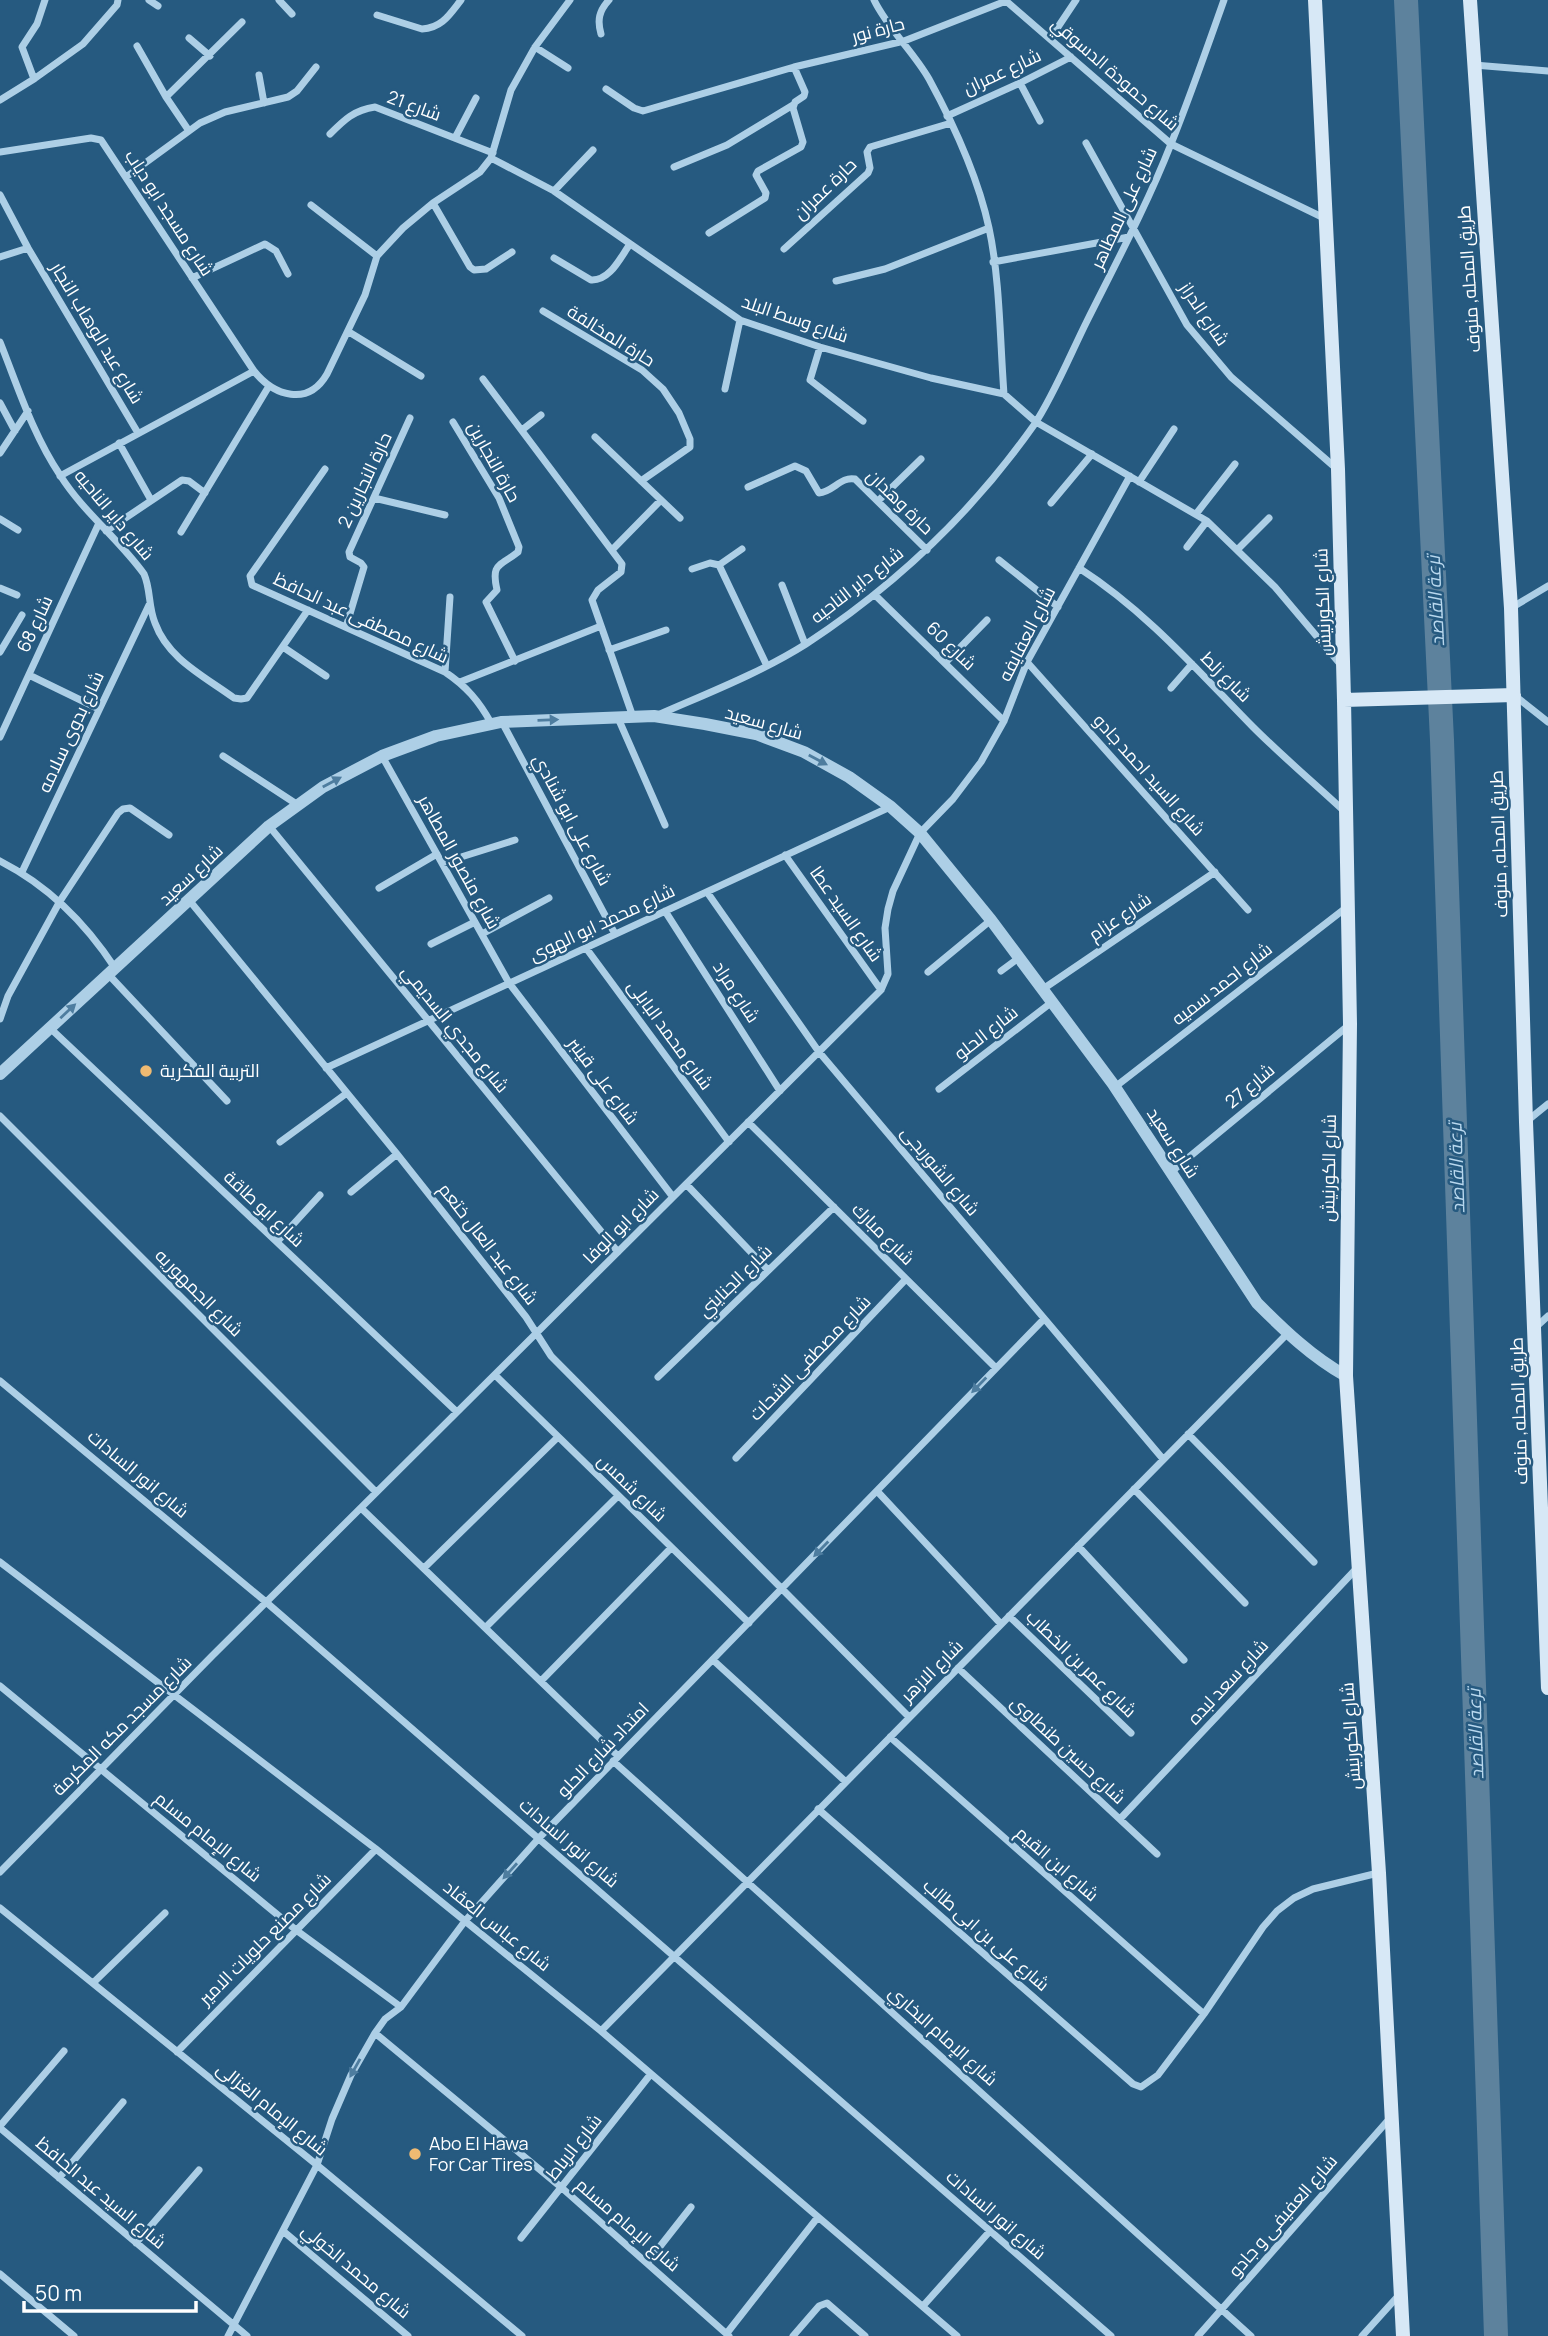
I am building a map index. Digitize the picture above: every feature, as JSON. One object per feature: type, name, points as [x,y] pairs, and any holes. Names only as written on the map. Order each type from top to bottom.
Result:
[{"type":"main road","name":"شارع الكورنيش","points":[[1315,0],[1338,469],[1345,701],[1350,1024],[1346,1376],[1379,1873],[1403,2336]]},
{"type":"main road","name":"طريق المحله, منوف","points":[[1469,0],[1511,608],[1526,1122],[1546,1568],[1548,1688]]},
{"type":"main road","points":[[1345,701],[1514,695]]},
{"type":"street","points":[[34,79],[22,47],[37,24],[45,0]]},
{"type":"street","points":[[0,100],[82,44],[117,5],[118,0]]},
{"type":"street","points":[[149,0],[158,6]]},
{"type":"street","points":[[279,0],[292,14]]},
{"type":"street","points":[[377,15],[422,29],[430,28],[443,22],[461,0]]},
{"type":"street","points":[[181,532],[269,386],[301,394],[313,391],[321,384],[349,332],[365,295],[377,256],[403,228],[433,203],[480,173],[492,156],[506,102],[536,47],[570,0]]},
{"type":"street","points":[[601,34],[598,22],[601,10],[609,0]]},
{"type":"street","points":[[874,0],[928,78],[972,172],[989,228],[1004,394]]},
{"type":"street","name":"حارة نور","points":[[606,89],[643,111],[794,67],[904,41],[1006,0]]},
{"type":"street","name":"شارع حمودة الدسوقي","points":[[1006,0],[1171,144],[1324,218]]},
{"type":"street","points":[[1050,39],[1076,0]]},
{"type":"street","name":"شارع على المطاهر","points":[[1036,422],[1132,233],[1171,144],[1224,0]]},
{"type":"street","points":[[166,97],[242,22]]},
{"type":"street","points":[[189,38],[210,56]]},
{"type":"street","points":[[137,46],[189,131]]},
{"type":"street","points":[[536,47],[568,68]]},
{"type":"street","name":"شارع عمران","points":[[949,119],[1071,57]]},
{"type":"street","points":[[1473,65],[1548,71]]},
{"type":"street","points":[[126,177],[200,123],[225,112],[278,100],[297,91],[316,67]]},
{"type":"street","points":[[674,167],[727,145],[793,105],[805,94],[794,67]]},
{"type":"street","points":[[259,75],[264,103]]},
{"type":"street","points":[[1020,83],[1040,121]]},
{"type":"street","points":[[455,138],[476,98]]},
{"type":"street","points":[[709,233],[765,198],[757,173],[801,147],[803,142],[793,105]]},
{"type":"street","name":"شارع 21","points":[[330,134],[349,115],[361,109],[375,107],[455,138],[492,156]]},
{"type":"street","name":"حارة عمران","points":[[784,249],[868,173],[870,168],[867,152],[870,146],[949,119]]},
{"type":"street","name":"شارع مسجد ابو دياب","points":[[0,152],[96,138],[104,144],[254,371],[269,386]]},
{"type":"street","name":"شارع الدراز","points":[[1086,144],[1132,233],[1187,325],[1208,352],[1256,400],[1338,469]]},
{"type":"street","points":[[554,191],[593,150]]},
{"type":"street","name":"شارع وسط البلد","points":[[492,156],[554,191],[740,320],[931,378],[1004,394],[1036,422],[1207,521],[1275,587],[1344,668]]},
{"type":"street","points":[[0,195],[28,248],[0,257]]},
{"type":"street","points":[[433,203],[474,270],[486,269],[512,252]]},
{"type":"street","points":[[311,205],[377,256]]},
{"type":"street","points":[[836,281],[886,269],[989,228]]},
{"type":"street","points":[[993,262],[1132,233]]},
{"type":"street","points":[[192,278],[265,244],[276,251],[288,274]]},
{"type":"street","points":[[554,258],[596,281],[606,277],[630,244]]},
{"type":"street","name":"شارع عبد الوهاب النجار","points":[[28,248],[138,433]]},
{"type":"street","name":"حارة المخالفة","points":[[543,311],[642,370],[663,389],[679,413],[690,439],[690,447],[640,481]]},
{"type":"street","points":[[725,389],[740,320]]},
{"type":"street","points":[[349,332],[421,376]]},
{"type":"street","name":"شارع داير الناحيه","points":[[0,342],[42,444],[60,476],[144,574],[148,584],[149,605],[159,631],[173,654],[234,698],[247,698],[308,610]]},
{"type":"street","points":[[820,346],[810,380],[863,421]]},
{"type":"street","points":[[60,476],[254,371]]},
{"type":"street","points":[[483,379],[623,567],[592,600],[633,717]]},
{"type":"street","points":[[0,402],[15,430]]},
{"type":"street","points":[[0,453],[28,411]]},
{"type":"street","points":[[522,430],[541,415]]},
{"type":"street","name":"حارة النجارين 2","points":[[345,627],[364,567],[361,562],[350,557],[349,552],[411,418]]},
{"type":"street","name":"حارة النجارين","points":[[453,422],[499,498],[519,547],[518,552],[495,570],[493,577],[497,590],[486,602],[514,661]]},
{"type":"street","name":"شارع داير الناحيه","points":[[654,716],[767,666],[805,644],[875,595],[927,550],[967,510],[1036,422]]},
{"type":"street","points":[[1139,482],[1174,429]]},
{"type":"street","points":[[595,437],[680,518]]},
{"type":"street","points":[[119,443],[151,500]]},
{"type":"street","points":[[1051,503],[1092,454]]},
{"type":"street","points":[[878,501],[921,459]]},
{"type":"street","points":[[1195,514],[1235,464]]},
{"type":"street","name":"حارة وهدان","points":[[748,487],[799,466],[806,471],[820,493],[851,478],[855,479],[927,550]]},
{"type":"street","name":"شارع مصطفى عبد الحافظ","points":[[325,469],[250,576],[252,584],[445,672],[460,682],[496,723]]},
{"type":"street","name":"شارع العفايفه","points":[[920,833],[953,799],[981,762],[1004,720],[1027,662],[1130,477]]},
{"type":"street","points":[[106,531],[182,480],[189,481],[205,493]]},
{"type":"street","points":[[374,498],[445,515]]},
{"type":"street","points":[[612,550],[661,500]]},
{"type":"street","points":[[1238,549],[1269,518]]},
{"type":"street","points":[[0,519],[18,530]]},
{"type":"street","points":[[1187,547],[1207,521]]},
{"type":"street","name":"شارع 68","points":[[0,737],[99,523]]},
{"type":"street","points":[[692,569],[710,563],[719,565],[742,549]]},
{"type":"street","points":[[999,560],[1058,607]]},
{"type":"street","points":[[719,565],[767,666]]},
{"type":"street","name":"شارع زلط","points":[[1079,568],[1110,587],[1138,611],[1256,730],[1347,814]]},
{"type":"street","points":[[782,585],[805,644]]},
{"type":"street","points":[[1511,608],[1548,586]]},
{"type":"street","points":[[0,587],[17,595]]},
{"type":"street","name":"شارع 60","points":[[875,595],[1004,720]]},
{"type":"street","points":[[445,672],[450,597]]},
{"type":"street","name":"شارع بدوى سلامه","points":[[22,872],[149,605]]},
{"type":"street","points":[[0,652],[22,615]]},
{"type":"street","points":[[945,663],[987,620]]},
{"type":"street","points":[[460,682],[601,626]]},
{"type":"street","points":[[610,650],[666,630]]},
{"type":"street","points":[[283,647],[326,676]]},
{"type":"street","name":"شارع السيد احمد جادو","points":[[1027,662],[1248,910]]},
{"type":"street","points":[[1171,688],[1192,664]]},
{"type":"street","points":[[29,675],[99,709]]},
{"type":"street","points":[[1514,695],[1548,722]]},
{"type":"street","name":"شارع سعيد","points":[[0,1074],[269,826],[323,787],[382,756],[436,736],[496,723],[654,716],[756,734],[804,752],[849,777],[891,807],[920,833],[1020,957],[1115,1087],[1257,1304],[1287,1334],[1325,1364],[1346,1376]]},
{"type":"street","points":[[618,718],[665,825]]},
{"type":"street","name":"شارع على ابو شنادي","points":[[496,723],[615,934]]},
{"type":"street","points":[[223,756],[298,805]]},
{"type":"street","name":"شارع منصور المطاهر","points":[[382,756],[509,984]]},
{"type":"street","name":"شارع محمد ابو الهوى","points":[[326,1068],[891,807]]},
{"type":"street","points":[[0,1019],[8,996],[60,901],[118,813],[130,808],[169,835]]},
{"type":"street","name":"شارع مجدي السديمي","points":[[269,826],[618,1252]]},
{"type":"street","points":[[881,990],[888,974],[888,909],[893,891],[920,833]]},
{"type":"street","points":[[442,863],[516,840]]},
{"type":"street","points":[[379,888],[437,853]]},
{"type":"street","name":"شارع السيد عطا","points":[[785,855],[881,990]]},
{"type":"street","points":[[0,861],[22,872],[60,901],[99,944],[111,971],[227,1101]]},
{"type":"street","name":"شارع عزام","points":[[1043,989],[1214,872]]},
{"type":"street","name":"شارع الشوربجى","points":[[707,891],[819,1052],[1163,1459]]},
{"type":"street","points":[[482,934],[549,898]]},
{"type":"street","name":"شارع عبد العال ختعم","points":[[189,900],[397,1154],[526,1317],[551,1356],[909,1717]]},
{"type":"street","name":"شارع احمد سميه","points":[[1115,1087],[1349,905]]},
{"type":"street","name":"شارع مراد","points":[[664,911],[780,1091]]},
{"type":"street","points":[[928,972],[991,920]]},
{"type":"street","points":[[430,944],[475,922]]},
{"type":"street","name":"شارع محمد البابلى","points":[[586,948],[729,1142]]},
{"type":"street","points":[[1001,971],[1020,957]]},
{"type":"street","name":"شارع على قينبر","points":[[509,984],[673,1197]]},
{"type":"street","name":"شارع ابو الوفا","points":[[266,1602],[881,990]]},
{"type":"street","name":"شارع الحلو","points":[[939,1089],[1052,1002]]},
{"type":"street","name":"شارع 27","points":[[1171,1172],[1350,1024]]},
{"type":"street","name":"شارع ابو طاقة","points":[[50,1028],[457,1412]]},
{"type":"street","points":[[280,1142],[348,1093]]},
{"type":"street","points":[[1526,1122],[1548,1104]]},
{"type":"street","name":"شارع الجمهوريه","points":[[0,1116],[376,1492]]},
{"type":"street","name":"شارع مبارك","points":[[748,1122],[996,1368]]},
{"type":"street","points":[[351,1192],[397,1154]]},
{"type":"street","points":[[686,1184],[768,1270]]},
{"type":"street","points":[[277,1242],[320,1195]]},
{"type":"street","name":"شارع الجنايني","points":[[658,1377],[834,1207]]},
{"type":"street","name":"شارع مصطفى الشحات","points":[[736,1458],[906,1279]]},
{"type":"street","points":[[1535,1328],[1548,1316]]},
{"type":"street","name":"امتداد شارع الحلو","points":[[228,2336],[317,2165],[332,2119],[351,2075],[385,2018],[401,2007],[465,1921],[539,1838],[1044,1319]]},
{"type":"street","name":"شارع الازهر","points":[[601,2031],[1287,1334]]},
{"type":"street","name":"شارع شمس","points":[[495,1375],[749,1623]]},
{"type":"street","name":"شارع انور السادات","points":[[0,1381],[266,1602],[1111,2336]]},
{"type":"street","points":[[1188,1434],[1314,1562]]},
{"type":"street","points":[[424,1569],[558,1437]]},
{"type":"street","points":[[1134,1489],[1245,1603]]},
{"type":"street","points":[[877,1491],[1001,1624]]},
{"type":"street","points":[[486,1627],[618,1496]]},
{"type":"street","points":[[361,1508],[486,1627],[616,1758]]},
{"type":"street","points":[[1078,1546],[1184,1660]]},
{"type":"street","points":[[541,1681],[671,1548]]},
{"type":"street","name":"شارع عباس العقاد","points":[[0,1562],[376,1849],[601,2031],[957,2336]]},
{"type":"street","name":"شارع سعد لبده","points":[[1120,1819],[1359,1566]]},
{"type":"street","name":"شارع مسجد مكه المكرمة","points":[[0,1872],[266,1602]]},
{"type":"street","name":"شارع عمر بن الخطاب","points":[[1009,1616],[1131,1734]]},
{"type":"street","points":[[713,1660],[846,1782]]},
{"type":"street","name":"شارع حسين طنطاوى","points":[[958,1668],[1157,1854]]},
{"type":"street","name":"شارع الإمام مسلم","points":[[0,1686],[296,1930],[401,2007]]},
{"type":"street","name":"شارع ابن القيم","points":[[890,1737],[1204,2014]]},
{"type":"street","name":"شارع الإمام البخاري","points":[[616,1758],[748,1881],[1251,2336]]},
{"type":"street","name":"شارع على بن ابى طالب","points":[[818,1810],[1133,2084],[1141,2087],[1152,2081],[1204,2014]]},
{"type":"street","name":"شارع مصنع حلويات الامير","points":[[177,2052],[376,1849]]},
{"type":"street","points":[[1204,2014],[1263,1927],[1277,1911],[1294,1898],[1313,1889],[1379,1873]]},
{"type":"street","name":"شارع الإمام الغزالى","points":[[0,1908],[317,2165],[522,2336]]},
{"type":"street","points":[[93,1983],[165,1913]]},
{"type":"street","name":"شارع الإمام مسلم","points":[[375,2033],[562,2188],[728,2335]]},
{"type":"street","points":[[0,2127],[64,2051]]},
{"type":"street","name":"شارع الرباط","points":[[521,2238],[650,2075]]},
{"type":"street","points":[[59,2178],[123,2102]]},
{"type":"street","name":"شارع العفيفى و جادو","points":[[1198,2336],[1392,2116]]},
{"type":"street","name":"شارع السيد عبد الحافظ","points":[[0,2127],[247,2336]]},
{"type":"street","points":[[136,2243],[199,2169]]},
{"type":"street","points":[[647,2263],[691,2207]]},
{"type":"street","points":[[728,2335],[818,2217]]},
{"type":"street","name":"شارع محمد الخولي","points":[[283,2231],[408,2336]]},
{"type":"street","points":[[923,2306],[990,2231]]},
{"type":"street","points":[[0,2274],[74,2336]]},
{"type":"street","points":[[1362,2336],[1401,2294]]},
{"type":"street","points":[[793,2336],[819,2306],[827,2303],[865,2336]]},
{"type":"waterway","name":"ترعة القاصد","points":[[1406,0],[1442,740],[1496,2336]]},
{"type":"place","name":"التربية الفكرية","points":[[146,1071]]},
{"type":"place","name":"Abo El Hawa For Car Tires","points":[[415,2154]]}]
